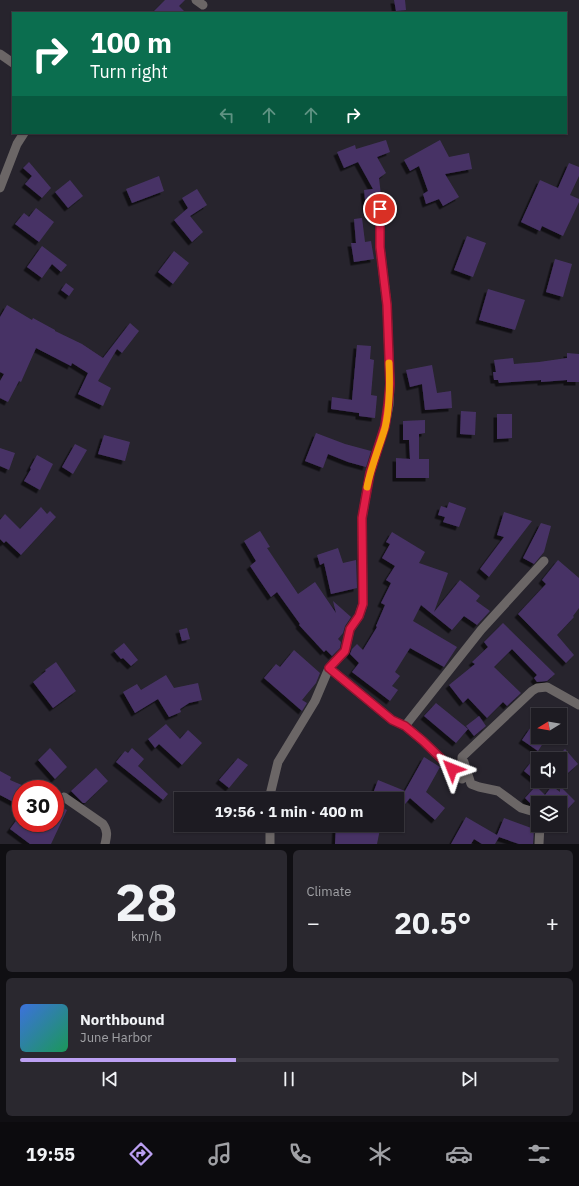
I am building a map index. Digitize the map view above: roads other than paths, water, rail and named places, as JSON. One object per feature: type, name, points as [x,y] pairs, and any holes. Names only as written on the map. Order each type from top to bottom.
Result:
[{"type":"street","points":[[0,54],[12,62]]},
{"type":"street","points":[[0,188],[17,144],[23,134]]},
{"type":"street","points":[[272,792],[278,762],[315,701],[329,668],[345,651],[350,629],[359,616],[363,604],[362,518],[370,473],[385,426],[390,384],[387,305],[380,247],[380,209]]},
{"type":"street","points":[[405,726],[481,630],[544,561]]},
{"type":"street","points":[[329,668],[392,720],[405,726],[423,741],[462,779],[462,756],[532,691],[537,688],[547,686],[579,705]]},
{"type":"street","points":[[462,756],[471,784],[498,791],[521,808],[531,811]]},
{"type":"street","points":[[64,797],[103,824],[107,835],[105,844]]},
{"type":"street","points":[[270,832],[270,844]]},
{"type":"street","points":[[539,844],[540,832]]}]
